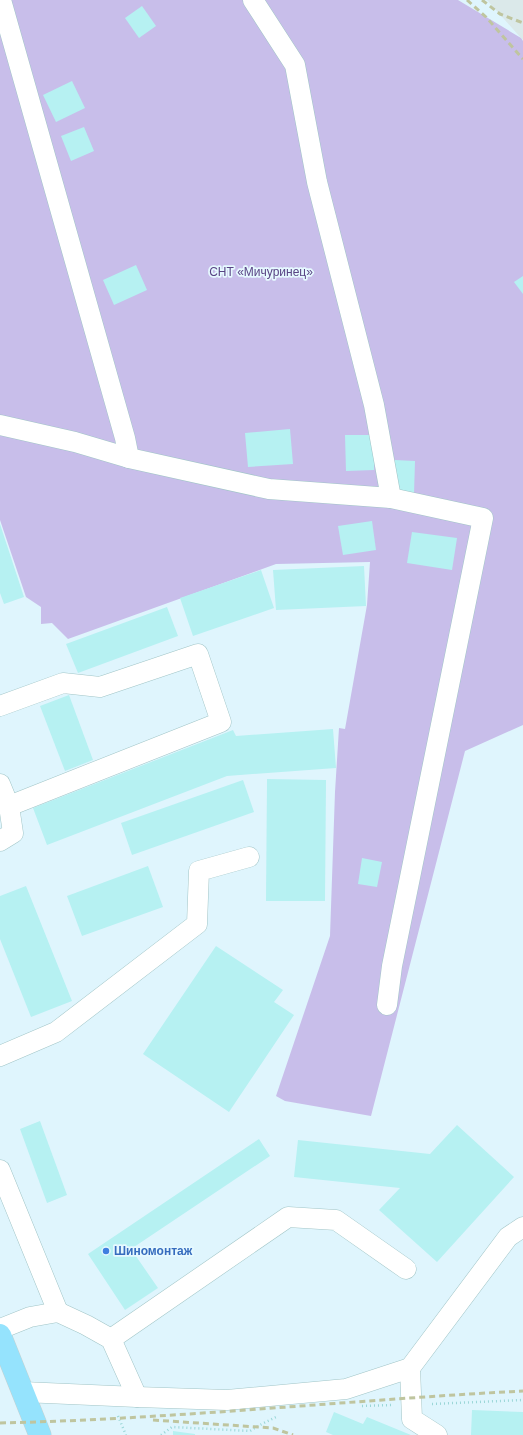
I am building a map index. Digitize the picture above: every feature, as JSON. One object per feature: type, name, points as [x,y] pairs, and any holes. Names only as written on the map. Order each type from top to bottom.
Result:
[{"type":"main road","points":[[0,1335],[40,1435]]},
{"type":"lane","points":[[1,0],[125,438],[129,458]]},
{"type":"lane","points":[[252,0],[295,65],[317,182],[374,405],[391,498]]},
{"type":"lane","points":[[0,425],[75,442],[129,458],[269,489],[391,498],[483,518],[392,966],[387,1005]]},
{"type":"lane","points":[[0,706],[63,682],[100,687],[198,654],[221,722],[9,806]]},
{"type":"lane","points":[[0,784],[9,806],[13,833],[0,841]]},
{"type":"lane","points":[[0,1056],[56,1032],[197,924],[199,871],[249,857]]},
{"type":"lane","points":[[0,1170],[58,1312]]},
{"type":"lane","points":[[111,1339],[288,1217],[336,1220],[406,1269]]},
{"type":"lane","points":[[23,1392],[227,1400],[346,1389],[410,1368],[508,1237],[523,1227]]},
{"type":"lane","points":[[0,1329],[30,1317],[58,1312],[111,1339],[138,1397]]},
{"type":"lane","points":[[410,1368],[412,1420],[437,1435]]},
{"type":"path","points":[[356,1406],[523,1400]]},
{"type":"path","points":[[161,1435],[172,1427],[250,1432],[256,1427],[278,1416]]},
{"type":"shaded area","points":[[487,0],[523,0],[523,40],[521,38]]},
{"type":"green space","name":"СНТ «Мичуринец»","points":[[0,0],[458,0],[521,38],[523,41],[523,725],[465,751],[371,1116],[285,1101],[276,1096],[330,936],[335,792],[339,728],[345,729],[367,605],[370,562],[276,564],[68,639],[52,623],[41,624],[41,607],[26,597],[0,520]]},
{"type":"building","points":[[142,6],[156,26],[139,38],[125,18]]},
{"type":"building","points":[[72,81],[85,108],[56,122],[43,95]]},
{"type":"building","points":[[84,127],[94,151],[71,161],[61,136]]},
{"type":"building","points":[[136,265],[147,290],[114,305],[103,280]]},
{"type":"building","points":[[523,276],[523,294],[514,282]]},
{"type":"building","points":[[290,429],[293,464],[248,467],[245,433]]},
{"type":"building","points":[[345,435],[374,435],[374,470],[346,471]]},
{"type":"building","points":[[395,460],[415,461],[414,494],[393,494]]},
{"type":"building","points":[[372,521],[376,550],[343,555],[338,526]]},
{"type":"building","points":[[0,524],[24,597],[4,604],[0,593]]},
{"type":"building","points":[[412,532],[457,538],[452,570],[407,563]]},
{"type":"building","points":[[364,566],[366,606],[276,610],[273,570]]},
{"type":"building","points":[[261,570],[274,608],[193,636],[180,598]]},
{"type":"building","points":[[167,607],[178,636],[78,673],[66,644]]},
{"type":"building","points":[[69,695],[93,760],[65,771],[40,706]]},
{"type":"building","points":[[333,729],[336,768],[227,776],[47,845],[33,808],[233,730],[236,736]]},
{"type":"building","points":[[267,779],[326,780],[325,901],[266,901]]},
{"type":"building","points":[[243,780],[254,812],[132,855],[121,823]]},
{"type":"building","points":[[362,858],[382,862],[377,887],[358,884]]},
{"type":"building","points":[[148,866],[163,907],[82,936],[67,896]]},
{"type":"building","points":[[26,886],[72,1001],[31,1017],[0,939],[0,896]]},
{"type":"building","points":[[216,946],[283,990],[274,1002],[294,1015],[229,1112],[143,1054]]},
{"type":"building","points":[[40,1121],[67,1195],[47,1203],[20,1129]]},
{"type":"building","points":[[457,1125],[514,1177],[437,1262],[379,1210],[400,1188],[294,1177],[298,1140],[430,1154]]},
{"type":"building","points":[[259,1139],[270,1156],[131,1249],[158,1288],[125,1310],[88,1254]]},
{"type":"building","points":[[472,1410],[523,1412],[523,1435],[471,1435]]},
{"type":"building","points":[[334,1412],[363,1424],[367,1417],[411,1435],[333,1435],[326,1432]]},
{"type":"building","points":[[173,1431],[195,1434],[195,1435],[173,1435]]},
{"type":"railway","points":[[467,0],[486,17],[523,59]]},
{"type":"railway","points":[[482,0],[500,14],[523,23]]},
{"type":"railway","points":[[0,1423],[131,1418],[523,1391]]},
{"type":"railway","points":[[153,1420],[273,1428],[293,1435]]},
{"type":"place","name":"Шиномонтаж","points":[[106,1251]]}]
